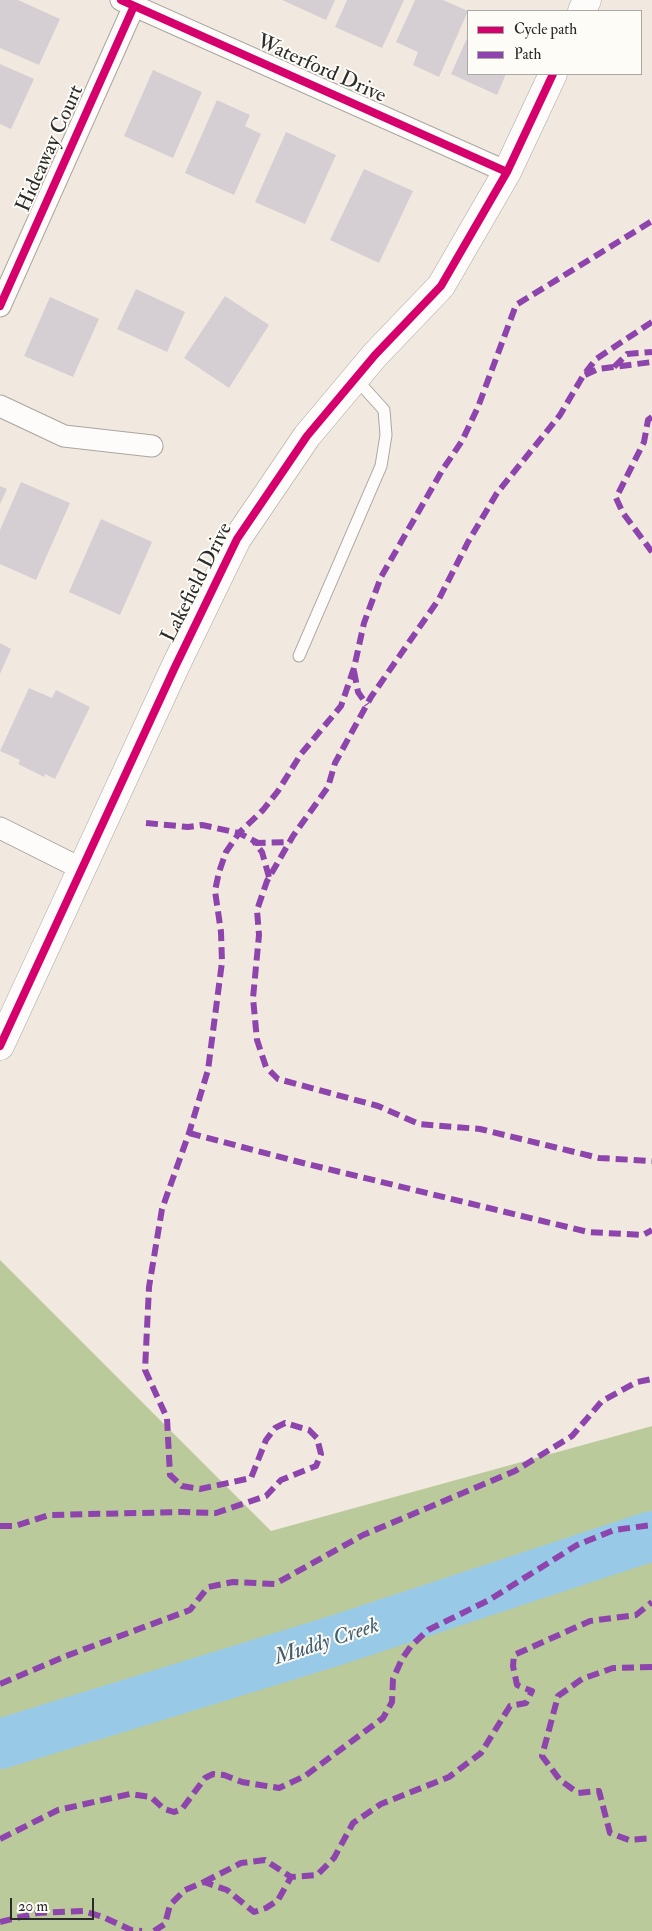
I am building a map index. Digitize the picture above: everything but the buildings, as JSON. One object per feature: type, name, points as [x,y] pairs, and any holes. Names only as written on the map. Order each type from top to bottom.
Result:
[{"type":"street","name":"Waterford Drive","points":[[128,3],[506,172]]},
{"type":"street","name":"Hideaway Court","points":[[0,306],[128,3]]},
{"type":"street","name":"Lakefield Drive","points":[[0,1046],[237,540],[307,436],[375,355],[441,286],[506,172],[553,75]]},
{"type":"street","points":[[0,406],[64,436],[152,446]]},
{"type":"street","points":[[0,828],[82,869]]},
{"type":"lane","points":[[300,656],[381,466],[386,435],[384,410],[356,378]]},
{"type":"green space","points":[[0,1260],[271,1531],[652,1426],[652,1931],[0,1931]]},
{"type":"waterway","name":"Muddy Creek","points":[[0,1744],[337,1640],[652,1536]]},
{"type":"marked path","points":[[0,1526],[15,1526],[49,1515],[216,1513],[266,1496],[281,1480],[316,1466],[321,1454],[317,1438],[309,1430],[285,1423],[275,1428],[266,1440],[251,1478],[200,1489],[182,1486],[170,1475],[167,1418],[145,1370],[149,1287],[162,1209],[189,1133],[208,1070],[222,962],[221,932],[215,891],[219,872],[226,852],[239,833],[263,810],[278,791],[301,754],[341,706],[354,668],[364,623],[381,577],[443,469],[462,441],[478,407],[516,305],[652,221]]},
{"type":"marked path","points":[[652,322],[596,359],[583,376],[560,415],[497,493],[468,542],[439,599],[371,697],[335,763],[328,787],[293,836],[267,881],[257,910],[259,935],[253,998],[257,1040],[266,1067],[278,1079],[378,1106],[419,1124],[480,1129],[599,1158],[652,1161]]},
{"type":"marked path","points":[[614,367],[627,354],[652,352]]},
{"type":"marked path","points":[[585,375],[598,369],[652,362]]},
{"type":"marked path","points":[[652,417],[648,420],[644,442],[616,498],[623,513],[652,552]]},
{"type":"marked path","points":[[354,671],[358,692],[367,705]]},
{"type":"marked path","points":[[146,823],[188,827],[202,825],[239,833],[258,843]]},
{"type":"marked path","points":[[269,877],[262,852],[255,843],[290,842]]},
{"type":"marked path","points":[[189,1133],[303,1163],[588,1232],[643,1235],[652,1230]]},
{"type":"marked path","points":[[0,1684],[66,1656],[190,1610],[208,1587],[233,1582],[275,1584],[363,1535],[515,1471],[572,1436],[602,1401],[637,1382],[652,1379]]},
{"type":"marked path","points":[[0,1839],[58,1810],[130,1794],[151,1797],[164,1809],[174,1812],[182,1809],[205,1778],[213,1774],[224,1775],[242,1782],[279,1788],[305,1776],[383,1718],[392,1702],[393,1679],[402,1659],[411,1646],[428,1630],[489,1600],[577,1545],[614,1530],[652,1525]]},
{"type":"marked path","points":[[154,1931],[165,1924],[170,1905],[185,1890],[204,1882],[227,1890],[254,1912],[266,1908],[278,1900],[291,1877],[317,1875],[334,1858],[353,1823],[381,1804],[449,1777],[481,1753],[510,1706],[526,1703],[532,1691],[517,1685],[513,1666],[514,1655],[590,1621],[636,1615],[652,1602]]},
{"type":"marked path","points":[[652,1667],[613,1668],[582,1679],[558,1696],[542,1756],[560,1780],[578,1793],[599,1791],[610,1833],[629,1840],[652,1838]]},
{"type":"marked path","points":[[204,1882],[241,1863],[265,1860],[291,1877]]},
{"type":"marked path","points":[[0,1922],[37,1913],[83,1911],[103,1917],[131,1930],[142,1931]]},
{"type":"cycle path","points":[[121,0],[507,172]]},
{"type":"cycle path","points":[[0,306],[134,6]]},
{"type":"cycle path","points":[[0,1046],[175,667],[237,539],[307,436],[375,355],[441,286],[507,172],[553,75]]}]
